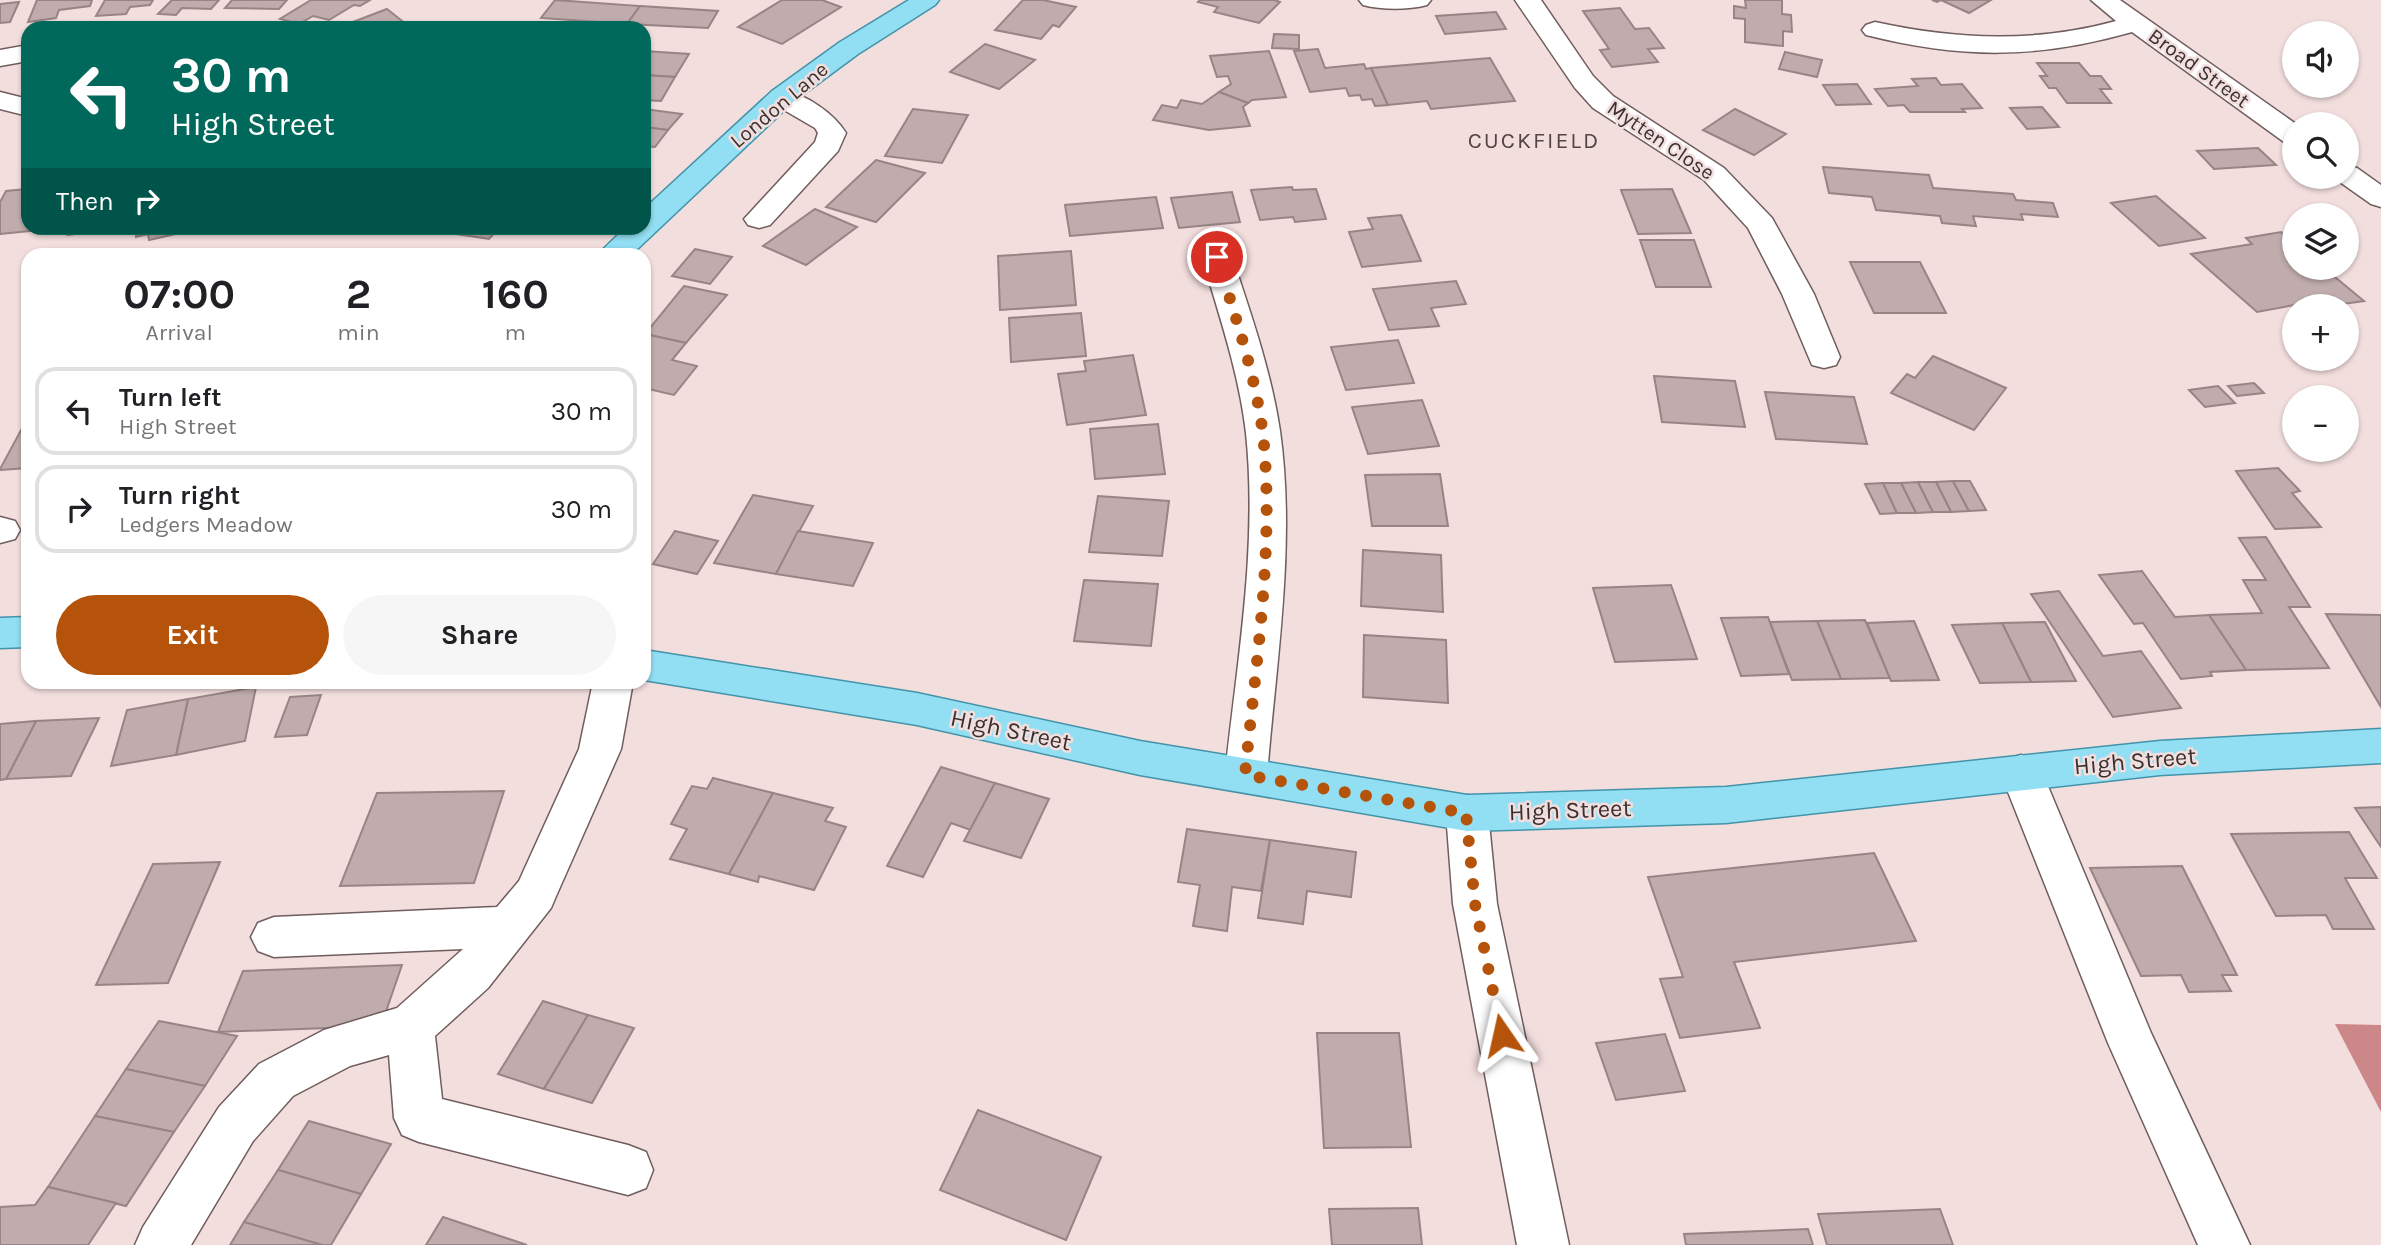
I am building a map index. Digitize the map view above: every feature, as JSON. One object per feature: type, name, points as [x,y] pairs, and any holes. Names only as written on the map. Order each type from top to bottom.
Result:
[{"type":"main road","name":"London Lane","points":[[651,219],[782,97],[849,48],[926,0]]},
{"type":"main road","name":"London Lane","points":[[620,248],[633,235]]},
{"type":"main road","points":[[0,633],[21,632]]},
{"type":"main road","name":"High Street","points":[[651,667],[917,709],[1140,758],[1466,813],[1726,806],[2160,758],[2381,746]]},
{"type":"street","points":[[1372,0],[1418,0]]},
{"type":"street","name":"Mytten Close","points":[[1528,0],[1584,82],[1603,102],[1714,174],[1761,223],[1798,294],[1824,357]]},
{"type":"street","name":"Broad Street","points":[[2104,0],[2282,127]]},
{"type":"street","points":[[1875,30],[1919,40],[2012,46],[2067,41],[2137,23]]},
{"type":"street","points":[[0,58],[21,54]]},
{"type":"street","points":[[759,219],[828,145],[832,133],[826,123],[782,97]]},
{"type":"street","points":[[0,100],[21,106]]},
{"type":"street","points":[[2359,182],[2381,198]]},
{"type":"street","points":[[1217,257],[1256,387],[1265,456],[1267,530],[1245,775]]},
{"type":"street","points":[[161,1245],[236,1124],[276,1080],[341,1046],[410,1027],[472,973],[509,928],[535,894],[600,749],[611,689]]},
{"type":"street","points":[[2021,772],[2132,1043],[2224,1245]]},
{"type":"street","points":[[1466,813],[1475,904],[1543,1245]]},
{"type":"street","points":[[274,937],[509,928]]},
{"type":"street","points":[[410,1027],[419,1118],[628,1170]]},
{"type":"shaded area","points":[[2335,1024],[2381,1025],[2381,1112]]},
{"type":"building","points":[[37,0],[92,0],[90,6],[59,10],[56,18],[28,21]]},
{"type":"building","points":[[105,0],[153,0],[150,5],[130,7],[126,14],[96,16]]},
{"type":"building","points":[[172,0],[219,0],[211,9],[182,8],[176,15],[158,14]]},
{"type":"building","points":[[232,0],[287,0],[279,9],[225,8]]},
{"type":"building","points":[[311,0],[370,0],[360,6],[354,5],[329,20],[313,16],[304,21],[280,19]]},
{"type":"building","points":[[555,0],[640,6],[629,21],[541,18]]},
{"type":"building","points":[[782,0],[822,0],[841,7],[782,44],[738,27]]},
{"type":"building","points":[[1023,0],[1043,0],[1076,7],[1059,27],[1053,25],[1041,39],[995,30]]},
{"type":"building","points":[[1745,0],[1782,0],[1782,14],[1791,15],[1792,32],[1783,31],[1783,46],[1745,42],[1745,19],[1734,18],[1734,6],[1746,8]]},
{"type":"building","points":[[1941,0],[1991,0],[1969,13]]},
{"type":"building","points":[[19,2],[10,22],[0,23],[0,4]]},
{"type":"building","points":[[1198,2],[1280,2],[1259,23],[1214,12],[1218,7]]},
{"type":"building","points":[[640,6],[718,11],[708,28],[651,25],[651,21],[629,21]]},
{"type":"building","points":[[1620,8],[1635,29],[1649,28],[1664,48],[1648,49],[1658,62],[1612,67],[1600,50],[1609,49],[1583,11]]},
{"type":"building","points":[[387,9],[402,21],[355,21]]},
{"type":"building","points":[[1496,12],[1506,29],[1445,34],[1436,16]]},
{"type":"building","points":[[1274,34],[1299,35],[1299,49],[1272,48]]},
{"type":"building","points":[[985,44],[1035,60],[999,89],[950,72]]},
{"type":"building","points":[[1318,49],[1325,68],[1364,64],[1366,69],[1371,68],[1388,105],[1375,106],[1372,99],[1362,100],[1360,95],[1349,96],[1346,88],[1310,92],[1294,51]]},
{"type":"building","points":[[651,51],[689,54],[675,77],[651,75]]},
{"type":"building","points":[[1269,51],[1286,97],[1252,100],[1248,103],[1219,92],[1231,84],[1228,76],[1217,77],[1210,56]]},
{"type":"building","points":[[1785,52],[1822,60],[1817,77],[1779,69]]},
{"type":"building","points":[[1490,58],[1515,101],[1431,109],[1427,101],[1388,105],[1371,68]]},
{"type":"building","points":[[2037,63],[2079,63],[2090,76],[2101,76],[2111,89],[2100,89],[2111,103],[2067,103],[2056,88],[2049,88],[2040,76],[2047,76]]},
{"type":"building","points":[[651,75],[675,77],[661,101],[651,100]]},
{"type":"building","points":[[1936,78],[1941,85],[1962,84],[1982,108],[1962,109],[1965,112],[1910,112],[1904,105],[1888,106],[1875,89],[1918,86],[1912,79]]},
{"type":"building","points":[[1857,84],[1871,104],[1836,105],[1823,85]]},
{"type":"building","points":[[1219,92],[1248,103],[1243,107],[1250,126],[1209,130],[1153,120],[1162,105],[1177,108],[1181,100],[1202,104]]},
{"type":"building","points":[[2042,107],[2059,127],[2027,129],[2010,108]]},
{"type":"building","points":[[913,109],[968,115],[942,163],[885,156]]},
{"type":"building","points":[[1735,109],[1786,134],[1754,155],[1703,130]]},
{"type":"building","points":[[651,110],[682,114],[668,130],[651,128]]},
{"type":"building","points":[[651,128],[668,130],[655,147],[651,147]]},
{"type":"building","points":[[2258,148],[2276,165],[2214,169],[2197,151]]},
{"type":"building","points":[[876,160],[925,173],[876,222],[826,207]]},
{"type":"building","points":[[1823,167],[1929,175],[1933,188],[2013,194],[2016,200],[2053,203],[2058,217],[2021,214],[2023,220],[1973,216],[1976,226],[1942,223],[1940,216],[1876,210],[1872,197],[1829,193]]},
{"type":"building","points":[[1292,187],[1293,190],[1316,189],[1326,219],[1295,222],[1293,217],[1260,220],[1251,190]]},
{"type":"building","points":[[1672,189],[1691,233],[1638,234],[1621,190]]},
{"type":"building","points":[[21,190],[21,232],[0,234],[0,202],[6,191]]},
{"type":"building","points":[[1232,192],[1240,222],[1179,228],[1171,198]]},
{"type":"building","points":[[2156,196],[2205,238],[2159,246],[2111,203]]},
{"type":"building","points":[[1156,197],[1163,228],[1070,236],[1065,205]]},
{"type":"building","points":[[815,209],[857,227],[806,265],[763,246]]},
{"type":"building","points":[[1401,215],[1421,261],[1362,267],[1349,232],[1373,229],[1368,218]]},
{"type":"building","points":[[2281,232],[2282,280],[2339,280],[2356,294],[2282,294],[2282,307],[2257,312],[2191,254],[2252,244],[2246,238]]},
{"type":"building","points":[[148,235],[171,235],[149,240]]},
{"type":"building","points":[[463,235],[493,235],[489,239]]},
{"type":"building","points":[[1640,240],[1694,240],[1711,287],[1656,287]]},
{"type":"building","points":[[695,249],[732,257],[710,284],[672,276]]},
{"type":"building","points":[[1071,251],[1076,305],[1000,310],[998,256]]},
{"type":"building","points":[[1850,262],[1920,262],[1946,313],[1874,313]]},
{"type":"building","points":[[1456,281],[1466,304],[1431,308],[1439,326],[1389,330],[1373,289]]},
{"type":"building","points":[[684,286],[727,295],[686,343],[651,335],[651,327]]},
{"type":"building","points":[[1081,313],[1086,356],[1011,362],[1009,318]]},
{"type":"building","points":[[651,335],[686,343],[672,360],[697,366],[674,395],[651,390]]},
{"type":"building","points":[[1398,340],[1414,383],[1346,390],[1331,347]]},
{"type":"building","points":[[1133,355],[1146,415],[1067,425],[1058,374],[1086,371],[1084,361]]},
{"type":"building","points":[[1933,356],[2006,388],[1974,430],[1891,393],[1907,374],[1915,378]]},
{"type":"building","points":[[1654,376],[1735,381],[1745,427],[1662,422]]},
{"type":"building","points":[[2254,383],[2264,393],[2237,396],[2228,386]]},
{"type":"building","points":[[2218,386],[2235,403],[2205,407],[2189,390]]},
{"type":"building","points":[[1765,392],[1854,397],[1867,444],[1776,439]]},
{"type":"building","points":[[1422,400],[1439,446],[1368,454],[1352,407]]},
{"type":"building","points":[[1158,424],[1165,474],[1095,479],[1090,429]]},
{"type":"building","points":[[21,430],[21,468],[0,469]]},
{"type":"building","points":[[2278,468],[2300,491],[2292,493],[2321,527],[2275,529],[2236,471]]},
{"type":"building","points":[[1440,474],[1448,526],[1372,526],[1365,475]]},
{"type":"building","points":[[1953,481],[1969,511],[1951,512],[1936,482]]},
{"type":"building","points":[[1953,481],[1970,481],[1986,510],[1969,511]]},
{"type":"building","points":[[1918,482],[1933,512],[1916,513],[1901,483]]},
{"type":"building","points":[[1918,482],[1936,482],[1951,512],[1933,512]]},
{"type":"building","points":[[1883,483],[1897,513],[1880,514],[1865,484]]},
{"type":"building","points":[[1883,483],[1901,483],[1916,513],[1897,513]]},
{"type":"building","points":[[753,495],[813,506],[776,574],[714,563]]},
{"type":"building","points":[[1098,496],[1169,501],[1162,556],[1089,552]]},
{"type":"building","points":[[675,531],[718,541],[697,574],[653,564]]},
{"type":"building","points":[[798,531],[873,543],[853,586],[776,574]]},
{"type":"building","points":[[2266,537],[2310,607],[2289,607],[2329,668],[2246,670],[2209,615],[2262,613],[2243,580],[2266,580],[2239,538]]},
{"type":"building","points":[[1363,550],[1441,555],[1443,612],[1361,606]]},
{"type":"building","points":[[2142,571],[2175,617],[2209,615],[2246,670],[2210,672],[2212,676],[2181,679],[2143,623],[2134,624],[2099,575]]},
{"type":"building","points":[[1084,580],[1158,584],[1151,646],[1074,641]]},
{"type":"building","points":[[1671,585],[1697,659],[1615,662],[1593,588]]},
{"type":"building","points":[[2059,591],[2103,656],[2141,651],[2181,708],[2113,717],[2031,594]]},
{"type":"building","points":[[2326,614],[2381,615],[2381,707]]},
{"type":"building","points":[[1768,617],[1789,674],[1741,676],[1721,618]]},
{"type":"building","points":[[1865,620],[1890,678],[1841,679],[1817,621]]},
{"type":"building","points":[[1817,621],[1841,679],[1792,680],[1770,622]]},
{"type":"building","points":[[1914,621],[1939,680],[1891,681],[1867,623]]},
{"type":"building","points":[[2045,622],[2076,681],[2031,682],[2002,623]]},
{"type":"building","points":[[2002,623],[2031,682],[1980,683],[1952,625]]},
{"type":"building","points":[[1364,635],[1446,640],[1448,703],[1363,697]]},
{"type":"building","points":[[256,689],[245,741],[176,755],[188,699]]},
{"type":"building","points":[[321,695],[307,735],[275,737],[290,697]]},
{"type":"building","points":[[188,699],[176,755],[111,766],[127,710]]},
{"type":"building","points":[[99,718],[71,776],[6,779],[36,721]]},
{"type":"building","points":[[36,721],[6,779],[0,780],[0,724]]},
{"type":"building","points":[[941,767],[995,783],[971,830],[951,823],[923,877],[887,866]]},
{"type":"building","points":[[713,778],[773,793],[729,874],[670,859],[687,829],[671,824],[692,786],[707,789]]},
{"type":"building","points":[[995,783],[1049,799],[1021,858],[964,841]]},
{"type":"building","points":[[504,791],[474,883],[340,886],[377,793]]},
{"type":"building","points":[[773,793],[833,808],[825,821],[846,827],[814,890],[759,876],[758,882],[729,874]]},
{"type":"building","points":[[2381,807],[2381,847],[2355,808]]},
{"type":"building","points":[[1187,829],[1270,840],[1261,891],[1232,887],[1227,931],[1193,926],[1200,885],[1178,882]]},
{"type":"building","points":[[2349,832],[2377,878],[2345,878],[2374,929],[2333,929],[2326,915],[2276,916],[2231,834]]},
{"type":"building","points":[[1270,840],[1356,852],[1351,897],[1307,891],[1303,924],[1258,918]]},
{"type":"building","points":[[1874,853],[1916,941],[1734,962],[1760,1028],[1680,1038],[1660,979],[1683,977],[1648,877]]},
{"type":"building","points":[[220,862],[168,983],[96,985],[153,864]]},
{"type":"building","points":[[2182,866],[2237,975],[2222,975],[2231,991],[2189,992],[2181,975],[2141,976],[2090,868]]},
{"type":"building","points":[[402,965],[381,1026],[218,1032],[243,971]]},
{"type":"building","points":[[543,1001],[588,1015],[544,1089],[498,1074]]},
{"type":"building","points":[[588,1015],[634,1028],[592,1103],[544,1089]]},
{"type":"building","points":[[159,1021],[237,1036],[205,1086],[126,1069]]},
{"type":"building","points":[[1317,1033],[1399,1033],[1411,1147],[1324,1148]]},
{"type":"building","points":[[1665,1034],[1685,1091],[1616,1100],[1596,1043]]},
{"type":"building","points":[[126,1069],[205,1086],[174,1132],[95,1116]]},
{"type":"building","points":[[978,1110],[1101,1157],[1066,1240],[940,1190]]},
{"type":"building","points":[[95,1116],[174,1132],[126,1206],[48,1187]]},
{"type":"building","points":[[309,1121],[391,1144],[361,1194],[278,1170]]},
{"type":"building","points":[[278,1170],[361,1194],[331,1245],[322,1245],[244,1222]]},
{"type":"building","points":[[48,1187],[116,1203],[88,1245],[0,1245],[0,1207],[35,1205]]},
{"type":"building","points":[[1418,1208],[1422,1245],[1332,1245],[1329,1209]]},
{"type":"building","points":[[1940,1209],[1953,1245],[1827,1245],[1818,1214]]},
{"type":"building","points":[[443,1217],[527,1245],[426,1245]]},
{"type":"building","points":[[244,1222],[322,1245],[230,1245]]},
{"type":"building","points":[[1808,1229],[1813,1245],[1686,1245],[1684,1234]]},
{"type":"district","name":"CUCKFIELD","points":[[1534,140]]},
{"type":"route","points":[[1217,257],[1256,387],[1265,456],[1267,530],[1245,775],[1466,813],[1475,904],[1502,1035]]}]
